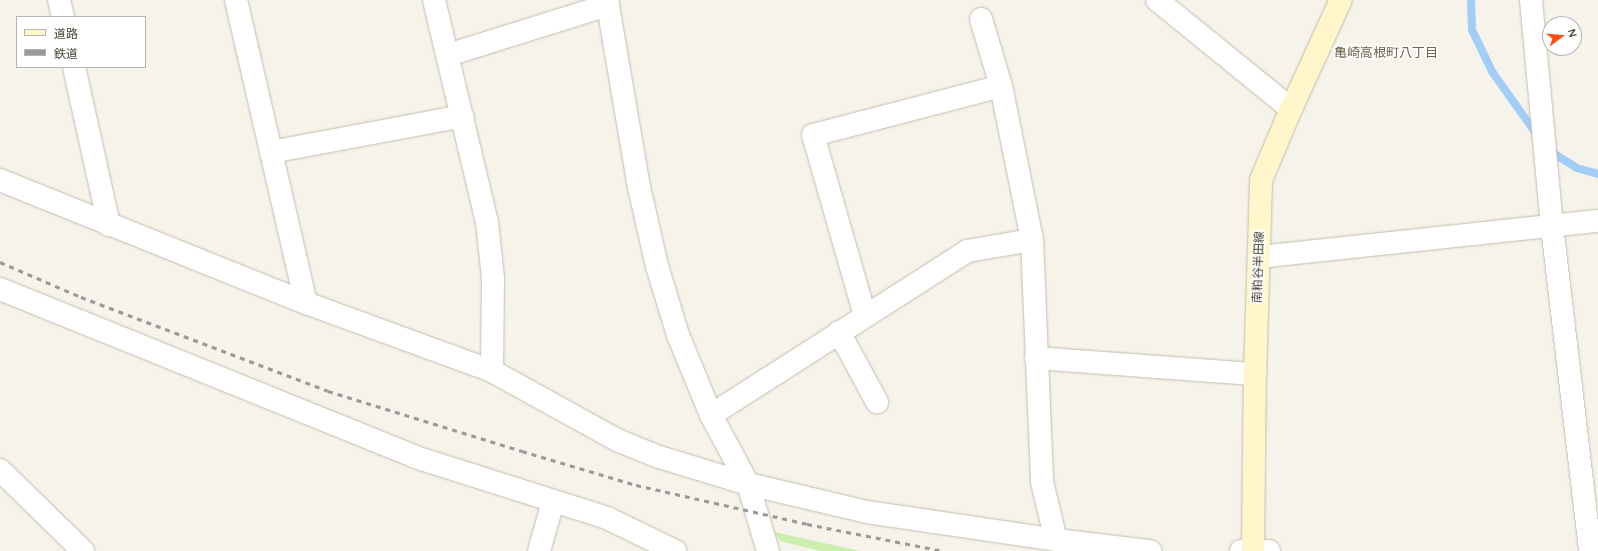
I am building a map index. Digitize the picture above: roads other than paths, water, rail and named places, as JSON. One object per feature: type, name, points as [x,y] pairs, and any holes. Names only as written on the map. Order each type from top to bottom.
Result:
[{"type":"main road","name":"南粕谷半田線","points":[[1254,551],[1255,374],[1261,180],[1290,109],[1341,0]]},
{"type":"street","points":[[59,0],[63,16]]},
{"type":"street","points":[[236,0],[306,303]]},
{"type":"street","points":[[434,0],[487,222],[493,278],[492,371]]},
{"type":"street","points":[[1157,0],[1290,109]]},
{"type":"street","points":[[1531,0],[1552,226],[1590,551]]},
{"type":"street","points":[[448,55],[607,3],[638,180],[657,266],[678,336],[711,415],[748,484],[768,551]]},
{"type":"street","points":[[981,19],[1000,86],[1032,240],[1042,482],[1056,540]]},
{"type":"street","points":[[74,68],[109,225]]},
{"type":"street","points":[[865,316],[813,135],[1000,86]]},
{"type":"street","points":[[271,152],[462,116]]},
{"type":"street","points":[[0,180],[306,303],[492,371],[617,440],[656,456],[748,484],[867,512],[1056,540],[1150,551]]},
{"type":"street","points":[[1258,257],[1598,221]]},
{"type":"street","points":[[711,415],[967,251],[1032,240]]},
{"type":"street","points":[[0,289],[415,457],[607,518],[675,551]]},
{"type":"street","points":[[839,332],[877,402]]},
{"type":"street","points":[[1036,358],[1255,374]]},
{"type":"street","points":[[0,470],[83,551]]},
{"type":"street","points":[[539,551],[553,502]]},
{"type":"waterway","points":[[1471,0],[1472,30],[1493,73],[1535,132]]},
{"type":"waterway","points":[[1553,153],[1577,168],[1598,174]]},
{"type":"railway","points":[[0,262],[81,297],[328,391],[522,451],[636,485],[807,524],[943,551]]},
{"type":"district","name":"亀崎高根町八丁目","points":[[1386,52]]}]
